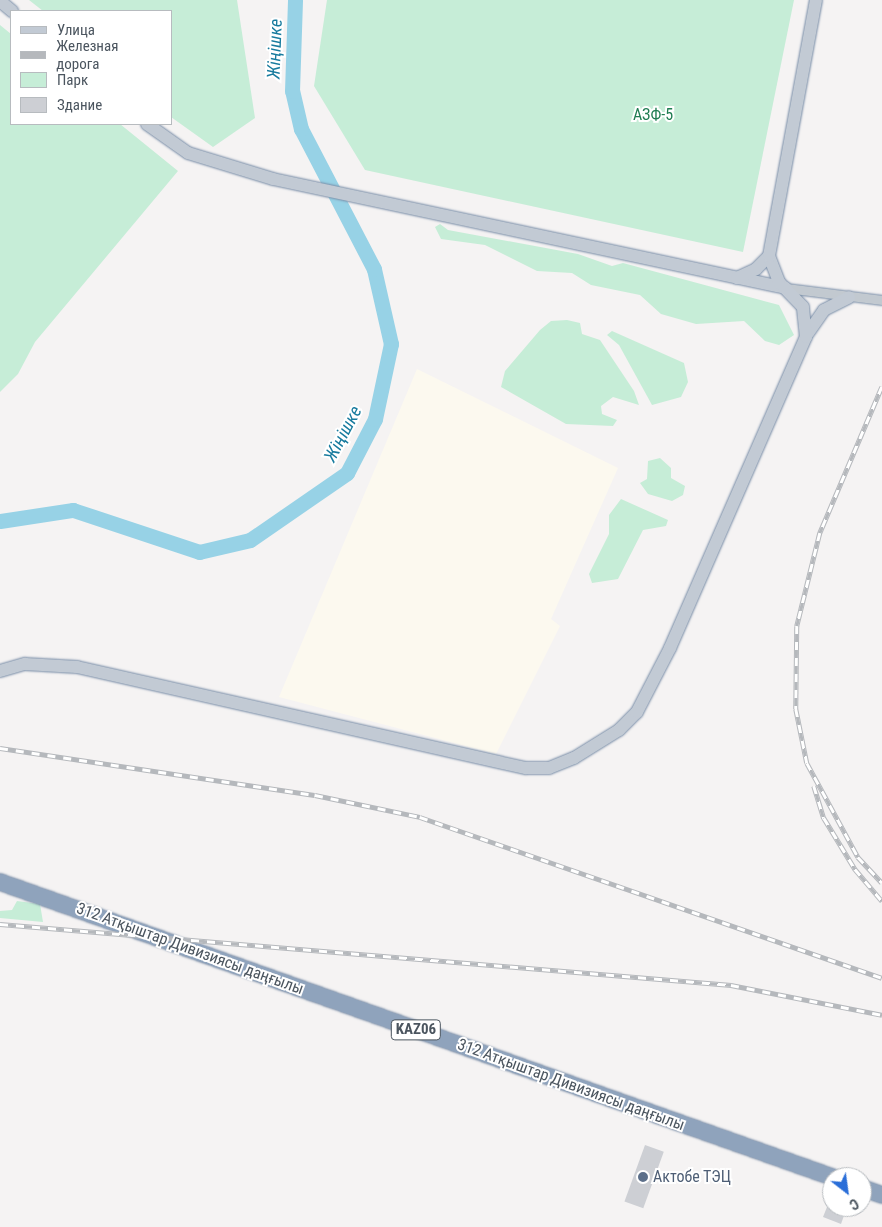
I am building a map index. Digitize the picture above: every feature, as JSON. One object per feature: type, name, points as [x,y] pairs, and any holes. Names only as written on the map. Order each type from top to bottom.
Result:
[{"type":"highway","name":"312 Атқыштар Дивизиясы даңғылы","points":[[0,882],[822,1173]]},
{"type":"street","points":[[806,337],[806,313],[773,273],[769,256],[816,0]]},
{"type":"street","points":[[0,1],[11,10]]},
{"type":"street","points":[[148,125],[188,153],[281,181],[786,288],[882,300]]},
{"type":"street","points":[[737,278],[756,270],[769,256]]},
{"type":"street","points":[[0,672],[25,664],[77,668],[526,768],[549,768],[574,758],[612,736],[637,712],[806,337],[824,310],[849,297]]},
{"type":"shaded area","points":[[417,369],[618,468],[551,619],[560,626],[496,754],[279,697]]},
{"type":"green space","points":[[29,0],[237,0],[255,118],[213,147],[172,118],[172,10],[42,10]]},
{"type":"green space","name":"АЗФ-5","points":[[327,0],[794,0],[743,252],[365,170],[314,86]]},
{"type":"green space","points":[[0,25],[10,33],[10,125],[121,125],[178,171],[35,342],[18,374],[0,392]]},
{"type":"green space","points":[[440,224],[448,230],[578,254],[612,266],[623,263],[779,305],[794,335],[779,345],[765,341],[744,321],[696,324],[661,314],[640,295],[591,285],[572,273],[537,271],[485,245],[441,239],[435,227]]},
{"type":"green space","points":[[567,320],[580,323],[582,334],[600,340],[634,391],[639,405],[613,397],[601,406],[602,414],[617,420],[613,426],[566,424],[501,387],[505,371],[540,330],[551,321]]},
{"type":"green space","points":[[612,331],[684,363],[688,382],[681,397],[652,405],[619,345],[607,335]]},
{"type":"green space","points":[[660,458],[671,468],[671,478],[685,486],[683,495],[672,501],[648,494],[640,483],[647,479],[648,461]]},
{"type":"green space","points":[[621,499],[668,520],[666,526],[643,530],[618,579],[592,583],[589,574],[609,534],[609,515]]},
{"type":"green space","points":[[17,901],[40,904],[43,922],[0,918],[0,911],[12,910]]},
{"type":"building","name":"Актобе ТЭЦ","points":[[645,1145],[664,1152],[643,1208],[624,1201]]},
{"type":"building","points":[[823,1217],[843,1217],[841,1224]]},
{"type":"waterway","name":"Жіңішке","points":[[0,521],[73,510],[199,552],[250,540],[347,473],[375,419],[391,344],[374,269],[301,129],[292,91],[295,0]]},
{"type":"railway","points":[[882,387],[820,533],[797,626],[796,709],[807,763],[858,857],[882,883]]},
{"type":"railway","points":[[0,748],[315,795],[420,817],[882,978]]},
{"type":"railway","points":[[814,786],[824,818],[855,869],[882,901]]},
{"type":"railway","points":[[0,924],[731,985],[882,1015]]},
{"type":"place","name":"Актобе ТЭЦ","points":[[643,1177]]}]
